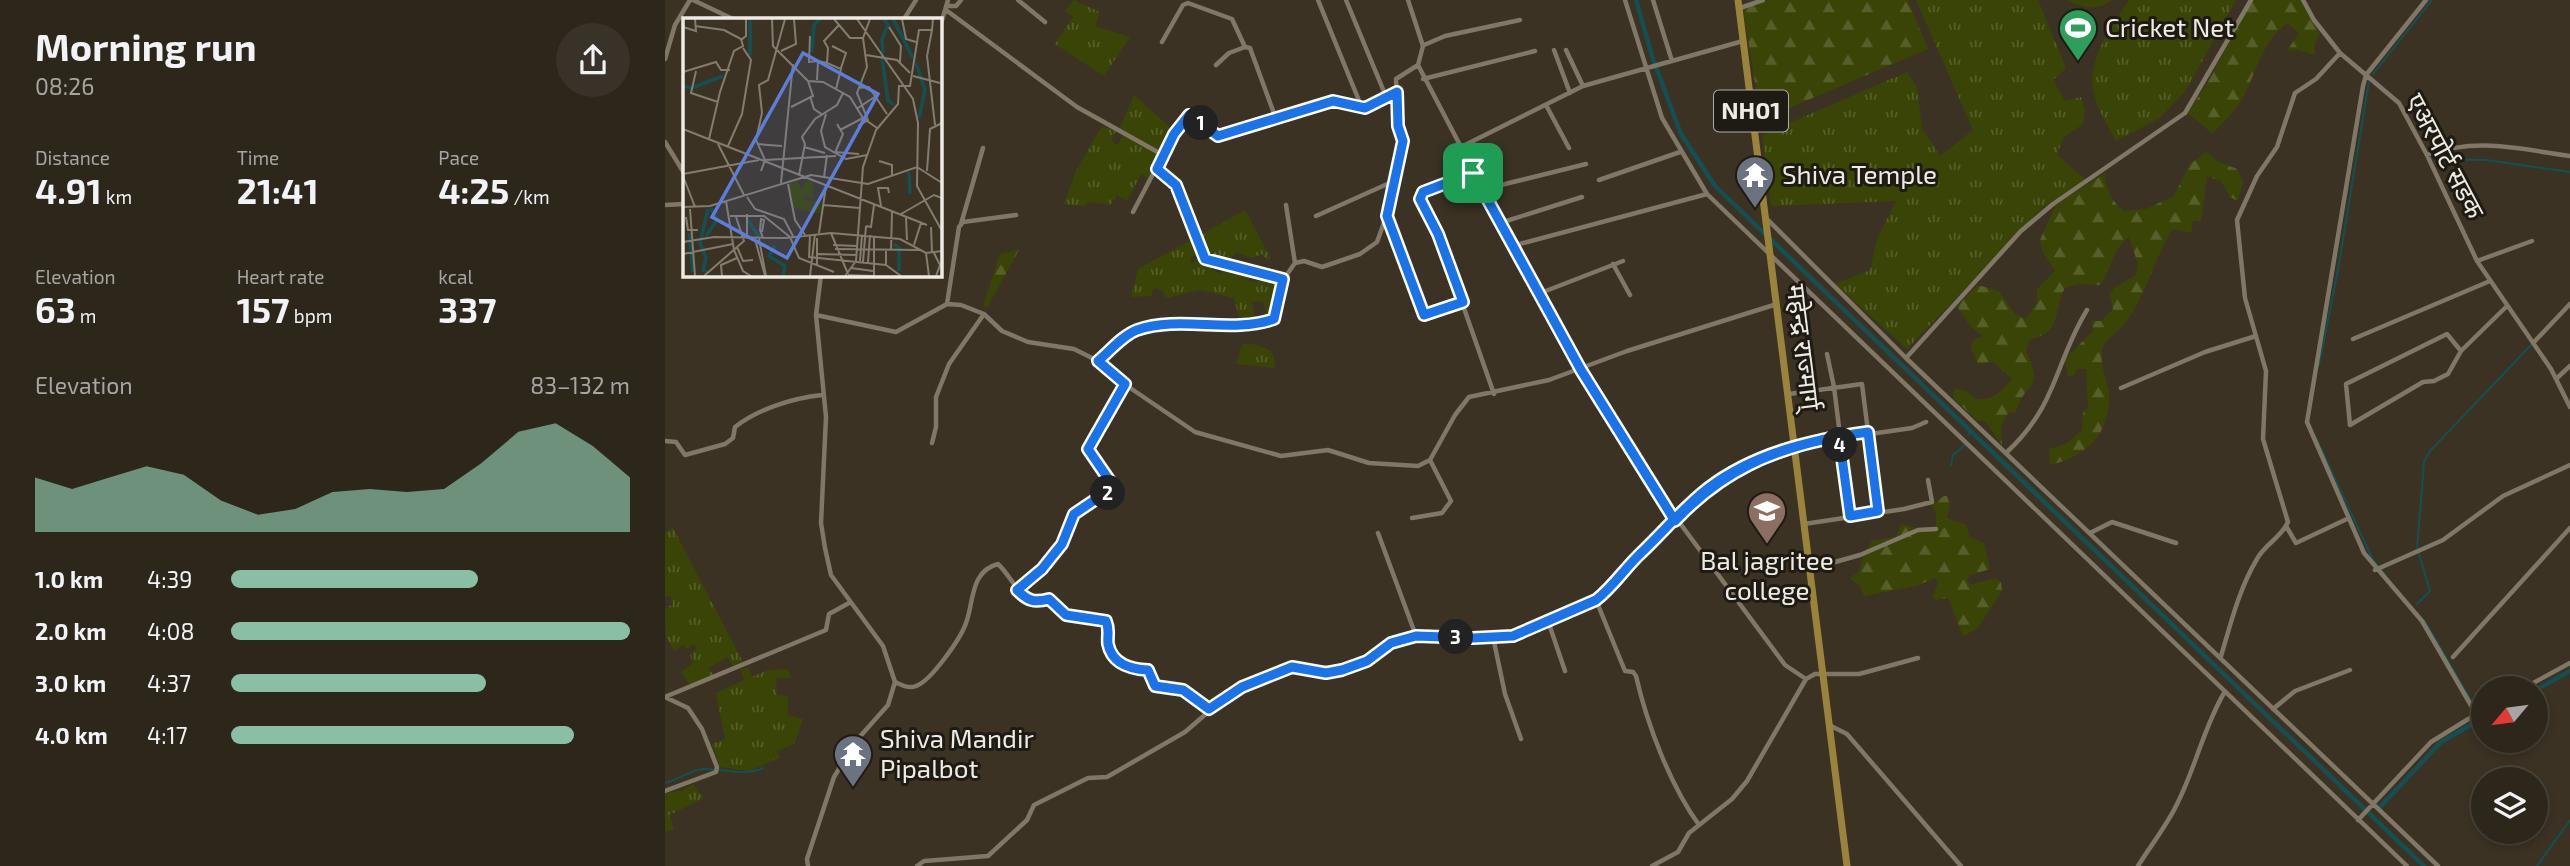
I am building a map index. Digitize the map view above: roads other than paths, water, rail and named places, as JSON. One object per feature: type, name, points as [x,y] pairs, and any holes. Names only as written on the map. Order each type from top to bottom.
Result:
[{"type":"highway","name":"महेन्द्र राज्मार्ग्","points":[[1739,4],[1847,866]]},
{"type":"street","points":[[665,59],[675,25],[691,0],[731,18]]},
{"type":"street","points":[[905,18],[916,0]]},
{"type":"street","points":[[948,5],[956,6],[961,0]]},
{"type":"street","points":[[1019,0],[1045,22]]},
{"type":"street","points":[[1318,0],[1362,108]]},
{"type":"street","points":[[1346,0],[1387,99]]},
{"type":"street","points":[[1408,0],[1423,46],[1418,65],[1423,79],[1581,370],[1675,521],[1785,665],[1806,679]]},
{"type":"street","points":[[1625,0],[1649,66],[1662,118],[1707,194],[2407,866]]},
{"type":"street","points":[[1653,0],[1672,61]]},
{"type":"street","points":[[1739,4],[1763,0]]},
{"type":"street","points":[[1906,358],[2021,231],[2053,204],[2185,113],[2251,0]]},
{"type":"street","name":"एअरपोर्ट सडक","points":[[2303,0],[2314,20],[2340,53],[2399,103],[2477,261],[2534,343],[2570,407]]},
{"type":"street","points":[[2426,0],[2366,75],[2334,276],[2307,412],[2309,430],[2375,570],[2422,621],[2471,698]]},
{"type":"street","points":[[1162,43],[1183,5],[1188,3],[1232,19],[1245,47]]},
{"type":"street","points":[[941,24],[948,5]]},
{"type":"street","points":[[948,5],[1077,107],[1164,155]]},
{"type":"street","points":[[1423,46],[1437,38],[1520,20]]},
{"type":"street","points":[[1459,148],[1583,86],[1743,41]]},
{"type":"street","points":[[1216,65],[1229,53],[1245,47],[1250,48],[1276,119]]},
{"type":"street","points":[[1554,50],[1570,93]]},
{"type":"street","points":[[1566,50],[1583,86]]},
{"type":"street","points":[[1423,79],[1535,51]]},
{"type":"street","points":[[2221,656],[2242,588],[2258,556],[2288,522],[2263,439],[2266,371],[2245,298],[2237,220],[2257,176],[2277,147],[2295,93],[2316,79],[2340,53]]},
{"type":"street","points":[[1098,361],[1135,330],[1195,324],[1258,324],[1274,319],[1283,279],[1295,263],[1304,261],[1321,267],[1360,254],[1377,242],[1387,216],[1403,141],[1398,126],[1397,76],[1418,65]]},
{"type":"street","points":[[1133,212],[1189,115],[1218,136],[1333,101],[1362,108],[1387,99],[1397,92]]},
{"type":"street","points":[[1546,106],[1569,148]]},
{"type":"street","points":[[665,142],[683,171]]},
{"type":"street","points":[[2427,155],[2473,144],[2570,156]]},
{"type":"street","points":[[947,304],[960,225],[983,148]]},
{"type":"street","points":[[1599,180],[1680,152]]},
{"type":"street","points":[[1484,193],[1505,184],[1586,164]]},
{"type":"street","points":[[1157,169],[1176,185],[1205,259],[1283,279]]},
{"type":"street","points":[[1473,173],[1423,192],[1420,199],[1438,234],[1494,394]]},
{"type":"street","points":[[1316,216],[1394,181]]},
{"type":"street","points":[[1512,246],[1707,194]]},
{"type":"street","points":[[1500,223],[1582,197]]},
{"type":"street","points":[[665,205],[683,204]]},
{"type":"street","points":[[1286,205],[1295,263]]},
{"type":"street","points":[[960,225],[1016,215]]},
{"type":"street","points":[[1387,216],[1424,315],[1463,302]]},
{"type":"street","points":[[1764,219],[2438,866]]},
{"type":"street","points":[[2477,261],[2532,241]]},
{"type":"street","points":[[1538,294],[1623,261]]},
{"type":"street","points":[[1613,264],[1630,295]]},
{"type":"street","points":[[808,866],[807,859],[834,777],[856,741],[888,705],[895,682],[883,646],[831,575],[821,523],[826,434],[816,315],[821,276]]},
{"type":"street","points":[[2353,339],[2490,281]]},
{"type":"street","points":[[816,315],[896,332],[947,304],[961,305],[984,314],[1002,331],[1028,342],[1074,349],[1098,361],[1125,384],[1195,432],[1282,456],[1328,450],[1355,460],[1419,466],[1430,460],[1455,415],[1469,397],[1494,394],[1581,370],[1627,351],[1777,303]]},
{"type":"street","points":[[2534,343],[2570,304]]},
{"type":"street","points":[[2461,351],[2447,334],[2346,384],[2350,425],[2423,382],[2434,382],[2448,374],[2461,351],[2507,306]]},
{"type":"street","points":[[2006,453],[2026,435],[2040,415],[2060,374],[2076,328],[2087,310]]},
{"type":"street","points":[[932,443],[936,427],[936,397],[949,364],[984,314]]},
{"type":"street","points":[[2121,388],[2205,352],[2256,336]]},
{"type":"street","points":[[1827,354],[1834,387],[1850,516]]},
{"type":"street","points":[[2556,379],[2570,366]]},
{"type":"street","points":[[1017,590],[1036,576],[1062,544],[1074,514],[1112,491],[1111,482],[1088,449],[1125,384]]},
{"type":"street","points":[[1789,394],[1862,384],[1878,511]]},
{"type":"street","points":[[665,441],[676,442],[685,455],[725,444],[733,438],[735,427],[743,421],[788,402],[822,395]]},
{"type":"street","points":[[917,866],[924,861],[988,856],[1027,820],[1034,805],[1088,778],[1107,777],[1185,732],[1209,709],[1242,687],[1278,671],[1292,667],[1326,673],[1349,668],[1367,661],[1391,643],[1416,636],[1513,636],[1547,618],[1596,600],[1703,492],[1721,479],[1793,445],[1839,436],[1912,428],[1926,422]]},
{"type":"street","points":[[1412,518],[1442,513],[1451,501],[1430,460]]},
{"type":"street","points":[[2375,570],[2443,540],[2503,496],[2570,465]]},
{"type":"street","points":[[1804,524],[1932,502],[1928,480]]},
{"type":"street","points":[[2286,526],[2296,543],[2349,518]]},
{"type":"street","points":[[2090,533],[2112,522],[2176,543]]},
{"type":"street","points":[[2453,657],[2570,528]]},
{"type":"street","points":[[1809,569],[1860,555],[1918,530],[1936,529]]},
{"type":"street","points":[[1378,533],[1416,636]]},
{"type":"street","points":[[895,682],[907,687],[919,684],[938,665],[965,626],[974,587],[985,570],[997,564],[1027,600],[1036,602],[1049,599],[1066,615],[1106,621],[1108,644],[1115,659],[1132,669],[1148,670],[1155,686],[1183,690],[1209,709]]},
{"type":"street","points":[[1596,600],[1625,671],[1636,676],[1655,744],[1662,752],[1688,810],[1699,825]]},
{"type":"street","points":[[665,697],[826,630],[829,614],[849,603]]},
{"type":"street","points":[[1547,618],[1565,671]]},
{"type":"street","points":[[1493,637],[1505,694],[1521,739]]},
{"type":"street","points":[[1652,866],[1678,852],[1689,833],[1732,799],[1747,781],[1806,679],[1821,674],[1859,674],[1918,658]]},
{"type":"street","points":[[2546,676],[2570,663]]},
{"type":"street","points":[[2273,709],[2295,691],[2350,670]]},
{"type":"street","points":[[2138,866],[2178,804],[2200,754],[2211,716],[2224,693]]},
{"type":"street","points":[[665,697],[688,708],[702,729],[716,769],[665,791]]},
{"type":"street","points":[[2360,819],[2431,742],[2471,718]]},
{"type":"street","points":[[1828,724],[1847,734],[1961,866]]},
{"type":"waterway","points":[[1636,0],[1653,59],[1681,134],[1715,186],[2424,866]]},
{"type":"waterway","points":[[2373,74],[2432,0]]},
{"type":"waterway","points":[[2319,365],[2338,270],[2369,81]]},
{"type":"waterway","points":[[2438,159],[2486,160],[2570,172]]},
{"type":"waterway","points":[[2417,550],[2424,462],[2430,451],[2532,344]]},
{"type":"waterway","points":[[1968,435],[1971,431]]},
{"type":"waterway","points":[[2316,438],[2373,560],[2386,576]]},
{"type":"waterway","points":[[1951,465],[1953,455],[1965,445]]},
{"type":"waterway","points":[[2417,604],[2430,591],[2419,554]]},
{"type":"waterway","points":[[2424,620],[2471,700]]},
{"type":"waterway","points":[[2548,683],[2570,671]]},
{"type":"waterway","points":[[2379,808],[2441,742],[2471,725]]},
{"type":"waterway","points":[[665,783],[702,769],[741,772],[763,768]]},
{"type":"waterway","points":[[2537,866],[2570,820]]},
{"type":"place","name":"Cricket Net","points":[[2078,62]]},
{"type":"place","name":"Shiva Temple","points":[[1755,209]]},
{"type":"place","name":"Bal jagritee college","points":[[1767,545]]},
{"type":"place","name":"Shiva Mandir Pipalbot","points":[[853,788]]}]
